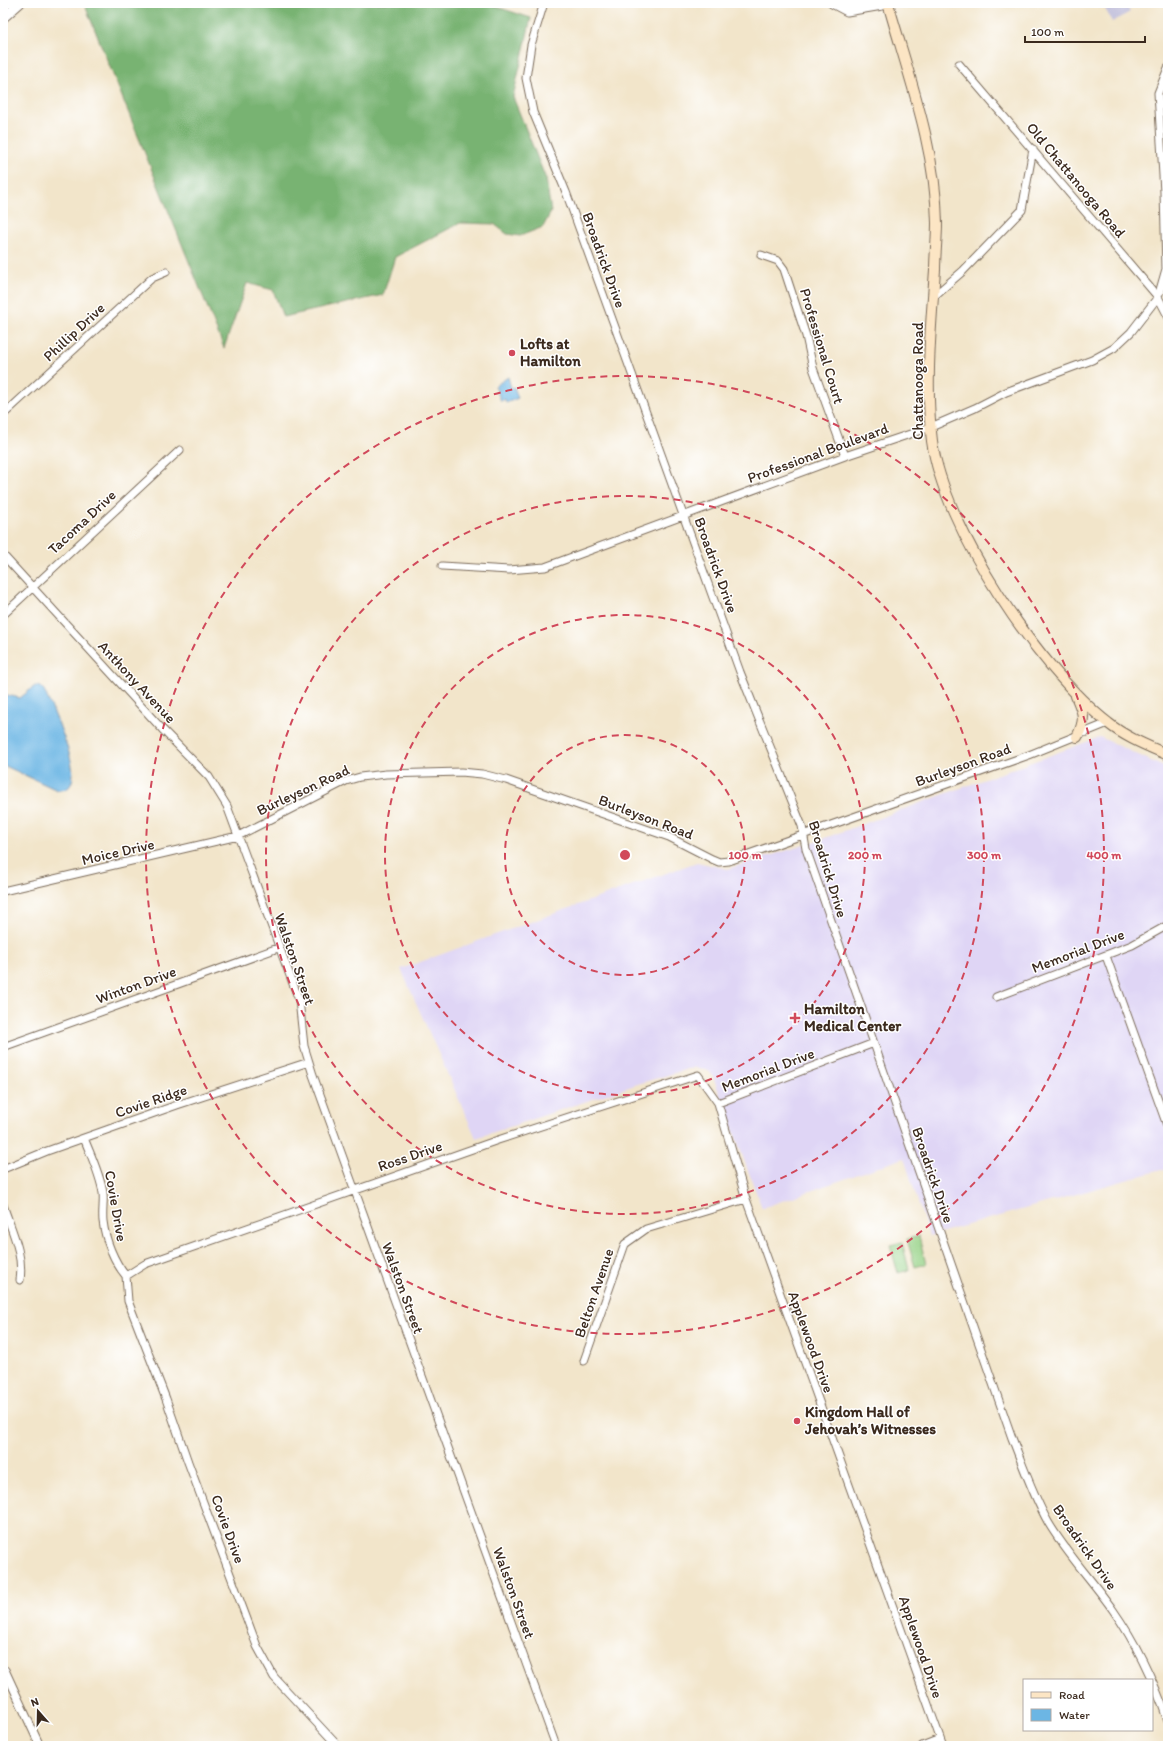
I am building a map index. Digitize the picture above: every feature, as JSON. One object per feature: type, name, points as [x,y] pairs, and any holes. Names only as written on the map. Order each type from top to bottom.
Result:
[{"type":"main road","name":"Chattanooga Road","points":[[888,3],[917,106],[931,163],[937,223],[930,371],[931,427],[932,443],[950,500],[971,546],[1004,601],[1036,648],[1074,692],[1108,723],[1144,744],[1168,755]]},
{"type":"main road","points":[[1074,692],[1084,714],[1083,725],[1077,737]]},
{"type":"street","points":[[3,18],[20,3]]},
{"type":"street","name":"Broadrick Drive","points":[[544,3],[531,45],[526,78],[533,112],[566,192],[740,672],[800,822],[806,849],[1012,1438],[1035,1496],[1058,1537],[1112,1608],[1136,1645],[1151,1679]]},
{"type":"street","name":"Chattanooga Road","points":[[832,3],[847,11],[888,3]]},
{"type":"street","name":"Old Chattanooga Road","points":[[959,64],[1158,297],[1168,316]]},
{"type":"street","name":"Professional Boulevard","points":[[442,566],[509,570],[545,567],[685,517],[845,456],[931,427],[975,408],[1006,392],[1092,360],[1114,348],[1131,332],[1158,297],[1166,269],[1164,192],[1158,93],[1168,68]]},
{"type":"street","points":[[934,296],[963,272],[1022,210],[1033,149]]},
{"type":"street","name":"Professional Court","points":[[761,255],[778,261],[784,269],[806,336],[813,368],[845,456]]},
{"type":"street","name":"Phillip Drive","points":[[3,415],[152,278],[166,272]]},
{"type":"street","name":"Tacoma Drive","points":[[3,614],[180,450]]},
{"type":"street","name":"Anthony Avenue","points":[[3,555],[162,729],[209,777],[227,806],[238,836]]},
{"type":"street","name":"Burleyson Road","points":[[238,836],[346,780],[374,775],[461,772],[482,774],[506,780],[669,837],[719,862],[729,861],[908,799],[1077,737],[1108,723]]},
{"type":"street","name":"Moice Drive","points":[[3,891],[238,836]]},
{"type":"street","name":"Walston Street","points":[[238,836],[278,948],[299,1000],[304,1046],[353,1190],[556,1746]]},
{"type":"street","name":"Memorial Drive","points":[[996,997],[1106,956],[1132,945],[1168,925]]},
{"type":"street","name":"Winton Drive","points":[[3,1047],[278,948]]},
{"type":"street","points":[[1106,956],[1168,1128]]},
{"type":"street","name":"Memorial Drive","points":[[718,1103],[874,1043]]},
{"type":"street","name":"Covie Ridge","points":[[3,1169],[47,1150],[177,1105],[309,1062]]},
{"type":"street","name":"Ross Drive","points":[[126,1276],[146,1264],[353,1190],[498,1140],[698,1075],[718,1103]]},
{"type":"street","name":"Applewood Drive","points":[[718,1103],[746,1199],[941,1743]]},
{"type":"street","name":"Covie Drive","points":[[84,1138],[97,1169],[103,1194],[103,1222],[111,1250],[119,1268],[126,1276],[128,1301],[263,1660],[274,1677],[338,1746]]},
{"type":"street","name":"Belton Avenue","points":[[584,1361],[625,1244],[646,1229],[746,1199]]},
{"type":"street","points":[[3,1205],[21,1258],[22,1268],[20,1280]]},
{"type":"street","points":[[4,1670],[40,1746]]},
{"type":"street","name":"Broadrick Drive","points":[[1153,1683],[1168,1721]]},
{"type":"street","points":[[922,1746],[941,1743]]},
{"type":"shaded area","points":[[1102,3],[1125,3],[1130,12],[1112,22]]},
{"type":"shaded area","name":"Hamilton Medical Center","points":[[1100,737],[1168,769],[1168,1168],[929,1236],[904,1158],[762,1208],[714,1079],[709,1071],[695,1067],[641,1083],[476,1138],[401,969],[697,862],[728,869],[817,841]]},
{"type":"green space","points":[[84,3],[485,3],[531,18],[513,97],[546,179],[551,212],[543,227],[520,236],[507,234],[494,224],[460,223],[395,257],[383,295],[283,317],[273,290],[247,283],[224,348]]},
{"type":"green space","points":[[919,1236],[926,1264],[915,1267],[907,1239]]},
{"type":"green space","points":[[902,1242],[909,1270],[898,1273],[890,1245]]},
{"type":"water","points":[[508,377],[511,388],[514,387],[518,398],[506,403],[505,399],[501,401],[495,386]]},
{"type":"water","points":[[35,686],[41,687],[44,690],[59,724],[70,755],[73,780],[69,787],[65,789],[57,790],[3,765],[3,694],[20,698]]},
{"type":"place","name":"Lofts at Hamilton","points":[[512,353]]},
{"type":"place","name":"Hamilton Medical Center","points":[[795,1018]]},
{"type":"place","name":"Kingdom Hall of Jehovah’s Witnesses","points":[[797,1421]]}]
